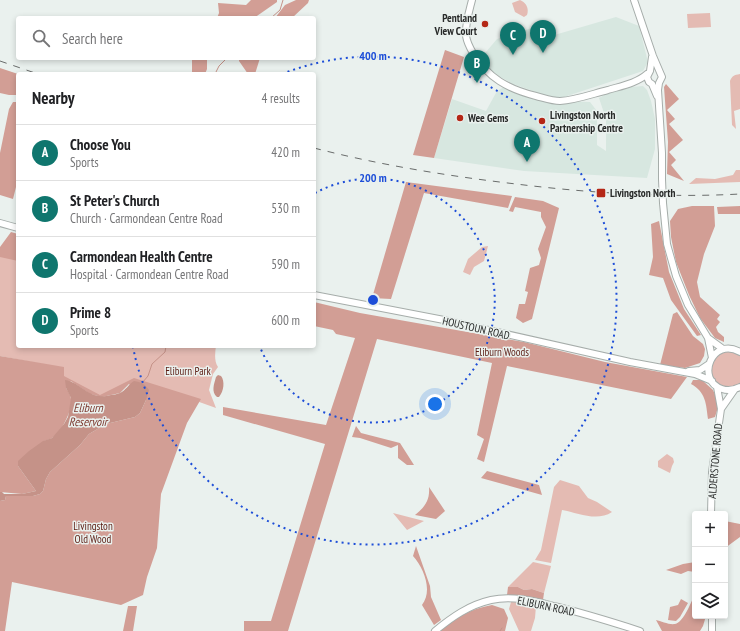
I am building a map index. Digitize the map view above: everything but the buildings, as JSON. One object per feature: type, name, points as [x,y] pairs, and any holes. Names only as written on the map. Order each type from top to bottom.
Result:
[{"type":"street","points":[[472,0],[466,22],[466,37],[469,47],[482,67],[499,82],[524,93],[548,99],[566,101],[611,89],[637,80],[654,69],[658,71]]},
{"type":"street","points":[[634,0],[652,56],[658,71],[662,76],[659,83],[658,99],[662,153],[663,203],[667,244],[676,276],[688,305],[708,338],[723,349],[736,350],[740,352]]},
{"type":"street","points":[[652,56],[647,79],[658,99]]},
{"type":"street","points":[[637,80],[650,83],[659,83]]},
{"type":"street","points":[[0,223],[16,227]]},
{"type":"street","name":"HOUSTOUN ROAD","points":[[316,295],[417,314],[630,362],[685,372],[712,381]]},
{"type":"street","points":[[708,338],[710,361],[709,373],[712,381],[717,387],[724,390],[738,388]]},
{"type":"street","name":"HOUSTOUN ROAD","points":[[685,372],[700,370],[723,349]]},
{"type":"street","name":"ALDERSTONE ROAD","points":[[711,511],[712,472],[717,426],[721,409],[717,387]]},
{"type":"street","name":"ALDERSTONE ROAD","points":[[721,409],[738,388]]},
{"type":"street","name":"ELIBURN ROAD","points":[[435,631],[456,615],[472,606],[492,600],[512,599],[530,601],[569,610],[640,631]]},
{"type":"street","points":[[711,629],[712,619]]},
{"type":"shaded area","points":[[616,17],[639,26],[648,62],[643,71],[564,97],[550,97],[513,84],[495,74],[480,59],[497,39],[532,28],[551,36]]},
{"type":"shaded area","points":[[643,86],[647,90],[651,101],[655,119],[655,149],[647,178],[524,171],[434,158],[452,99],[486,111],[497,91],[504,87],[535,100],[590,102],[597,111],[597,145],[606,151],[606,119],[599,98],[619,90]]},
{"type":"green space","points":[[251,0],[277,0],[277,2],[257,16],[218,16],[218,3],[246,5]]},
{"type":"green space","points":[[296,0],[309,0],[308,3],[294,16],[277,16],[285,5]]},
{"type":"green space","points":[[520,0],[526,4],[528,8],[527,15],[524,17],[515,12],[512,3]]},
{"type":"green space","points":[[710,13],[711,27],[688,28],[687,14]]},
{"type":"green space","points":[[445,50],[464,57],[434,158],[413,155]]},
{"type":"green space","points":[[192,60],[207,60],[206,72],[192,72]]},
{"type":"green space","points":[[259,60],[256,72],[247,72],[239,61]]},
{"type":"green space","points":[[0,68],[16,73],[16,95],[0,93]]},
{"type":"green space","points":[[740,74],[740,109],[734,111],[736,129],[732,125],[730,81],[734,76]]},
{"type":"green space","points":[[666,84],[679,99],[667,110],[675,119],[669,124],[683,140],[669,152],[676,160],[671,165],[684,181],[667,174],[668,142],[664,87]]},
{"type":"green space","points":[[13,102],[16,102],[16,187],[13,199],[0,195],[0,153],[9,109]]},
{"type":"green space","points":[[736,170],[740,170],[740,182],[689,184],[696,178],[715,179],[733,175]]},
{"type":"green space","points":[[406,182],[512,196],[508,208],[424,193],[391,299],[372,298]]},
{"type":"green space","points":[[515,197],[543,201],[559,208],[532,319],[523,323],[516,318],[519,304],[525,304],[528,292],[525,291],[530,268],[539,265],[541,258],[538,249],[546,227],[541,217],[541,212],[515,207],[513,212],[509,211]]},
{"type":"green space","points":[[692,206],[714,206],[715,226],[704,254],[697,282],[700,297],[720,315],[717,319],[720,322],[716,327],[718,332],[724,337],[724,342],[715,338],[700,318],[676,262],[671,237],[670,221],[678,209]]},
{"type":"green space","points":[[740,206],[740,214],[718,214],[717,207]]},
{"type":"green space","points":[[659,221],[669,272],[684,309],[701,335],[697,336],[671,300],[663,278],[649,275],[653,257],[651,224]]},
{"type":"green space","points":[[11,232],[16,233],[16,261],[0,257],[0,247]]},
{"type":"green space","points":[[488,246],[484,261],[474,267],[470,275],[463,272],[468,259],[482,247]]},
{"type":"green space","name":"Eliburn Park","points":[[0,256],[16,260],[16,348],[216,348],[215,360],[218,367],[213,374],[209,390],[216,408],[135,379],[100,396],[62,377],[63,368],[0,356]]},
{"type":"green space","name":"Eliburn Woods","points":[[316,302],[360,313],[524,342],[605,362],[687,377],[671,399],[507,366],[484,462],[477,459],[484,439],[477,435],[492,363],[377,339],[288,631],[244,631],[244,621],[271,621],[325,444],[223,415],[223,407],[326,425],[355,338],[336,334],[333,330],[316,326]]},
{"type":"green space","points":[[677,312],[693,336],[703,344],[705,349],[704,356],[700,363],[685,368],[660,365],[673,314]]},
{"type":"green space","points":[[728,351],[740,355],[740,385],[731,388],[723,388],[714,379],[712,366],[714,360],[720,354]]},
{"type":"green space","name":"Livingston Old Wood","points":[[0,356],[64,367],[64,376],[100,395],[134,378],[201,399],[187,423],[161,494],[157,548],[147,577],[143,595],[121,605],[12,582],[5,631],[0,631],[0,501],[5,500],[6,496],[33,496],[40,494],[43,491],[46,479],[50,472],[80,445],[89,434],[106,424],[135,417],[140,413],[146,400],[129,384],[120,393],[102,397],[90,394],[71,381],[66,388],[71,399],[71,404],[63,426],[56,435],[40,444],[18,466],[36,491],[22,494],[0,492]]},
{"type":"green space","points":[[693,380],[702,380],[713,390],[719,404],[715,417],[708,419],[704,399],[700,391],[691,384]]},
{"type":"green space","points":[[356,426],[361,433],[400,443],[414,465],[407,465],[398,458],[398,445],[391,448],[360,438],[352,437]]},
{"type":"green space","points":[[667,454],[673,458],[674,462],[670,473],[658,467],[658,461]]},
{"type":"green space","points":[[487,471],[539,485],[542,495],[481,478]]},
{"type":"green space","points":[[560,480],[579,486],[588,498],[612,512],[606,515],[594,517],[562,510],[551,563],[535,560],[541,550],[554,487]]},
{"type":"green space","points":[[429,487],[445,511],[436,519],[415,515],[422,509],[428,499]]},
{"type":"green space","points":[[393,513],[424,521],[407,530]]},
{"type":"green space","points":[[728,522],[740,524],[740,537],[728,546]]},
{"type":"green space","points":[[416,546],[430,586],[431,597],[441,620],[434,625],[422,605],[427,593],[427,587],[424,573],[413,556]]},
{"type":"green space","points":[[533,562],[551,566],[544,593],[532,589],[524,590],[518,587],[508,587]]},
{"type":"green space","points":[[692,562],[692,572],[688,571],[681,574],[666,570]]},
{"type":"green space","points":[[508,587],[518,587],[524,590],[532,589],[544,593],[543,600],[519,595],[507,595]]},
{"type":"green space","points":[[681,599],[688,603],[680,617],[676,621],[668,620],[670,607],[678,605]]},
{"type":"green space","points":[[692,600],[692,619],[705,619],[700,631],[662,631],[656,620],[675,624],[681,620]]},
{"type":"green space","points":[[511,602],[532,603],[536,606],[535,618],[531,631],[519,631],[509,609]]},
{"type":"green space","points":[[492,605],[504,609],[508,618],[505,631],[440,631],[464,614]]},
{"type":"green space","points":[[128,606],[137,606],[133,631],[123,631]]},
{"type":"water","points":[[218,375],[222,378],[223,386],[221,395],[217,397],[214,393],[214,388],[216,377]]},
{"type":"water","name":"Eliburn Reservoir","points":[[65,380],[77,384],[91,394],[97,396],[114,395],[120,393],[134,381],[143,384],[149,390],[140,413],[135,417],[106,424],[89,434],[80,445],[50,472],[46,479],[43,491],[40,494],[33,496],[6,496],[5,500],[0,501],[0,492],[4,494],[22,494],[36,491],[18,466],[18,461],[43,441],[52,438],[64,424],[68,417],[71,398],[66,388]]},
{"type":"waterway","points":[[273,16],[280,10],[283,0]]},
{"type":"waterway","points":[[216,72],[225,60]]},
{"type":"waterway","points":[[142,383],[148,376],[152,364],[165,352],[166,348]]},
{"type":"railway","points":[[0,61],[32,72]]},
{"type":"railway","points":[[316,148],[364,160],[414,169],[544,187],[628,194],[740,194]]},
{"type":"place","name":"Pentland View Court","points":[[485,24]]},
{"type":"place","name":"Prime 8","points":[[543,53]]},
{"type":"place","name":"Carmondean Health Centre","points":[[513,55]]},
{"type":"place","name":"St Peter's Church","points":[[477,83]]},
{"type":"place","name":"Wee Gems","points":[[460,118]]},
{"type":"place","name":"Livingston North Partnership Centre","points":[[542,121]]},
{"type":"place","name":"Choose You","points":[[527,162]]},
{"type":"place","name":"Livingston North","points":[[601,193]]}]
